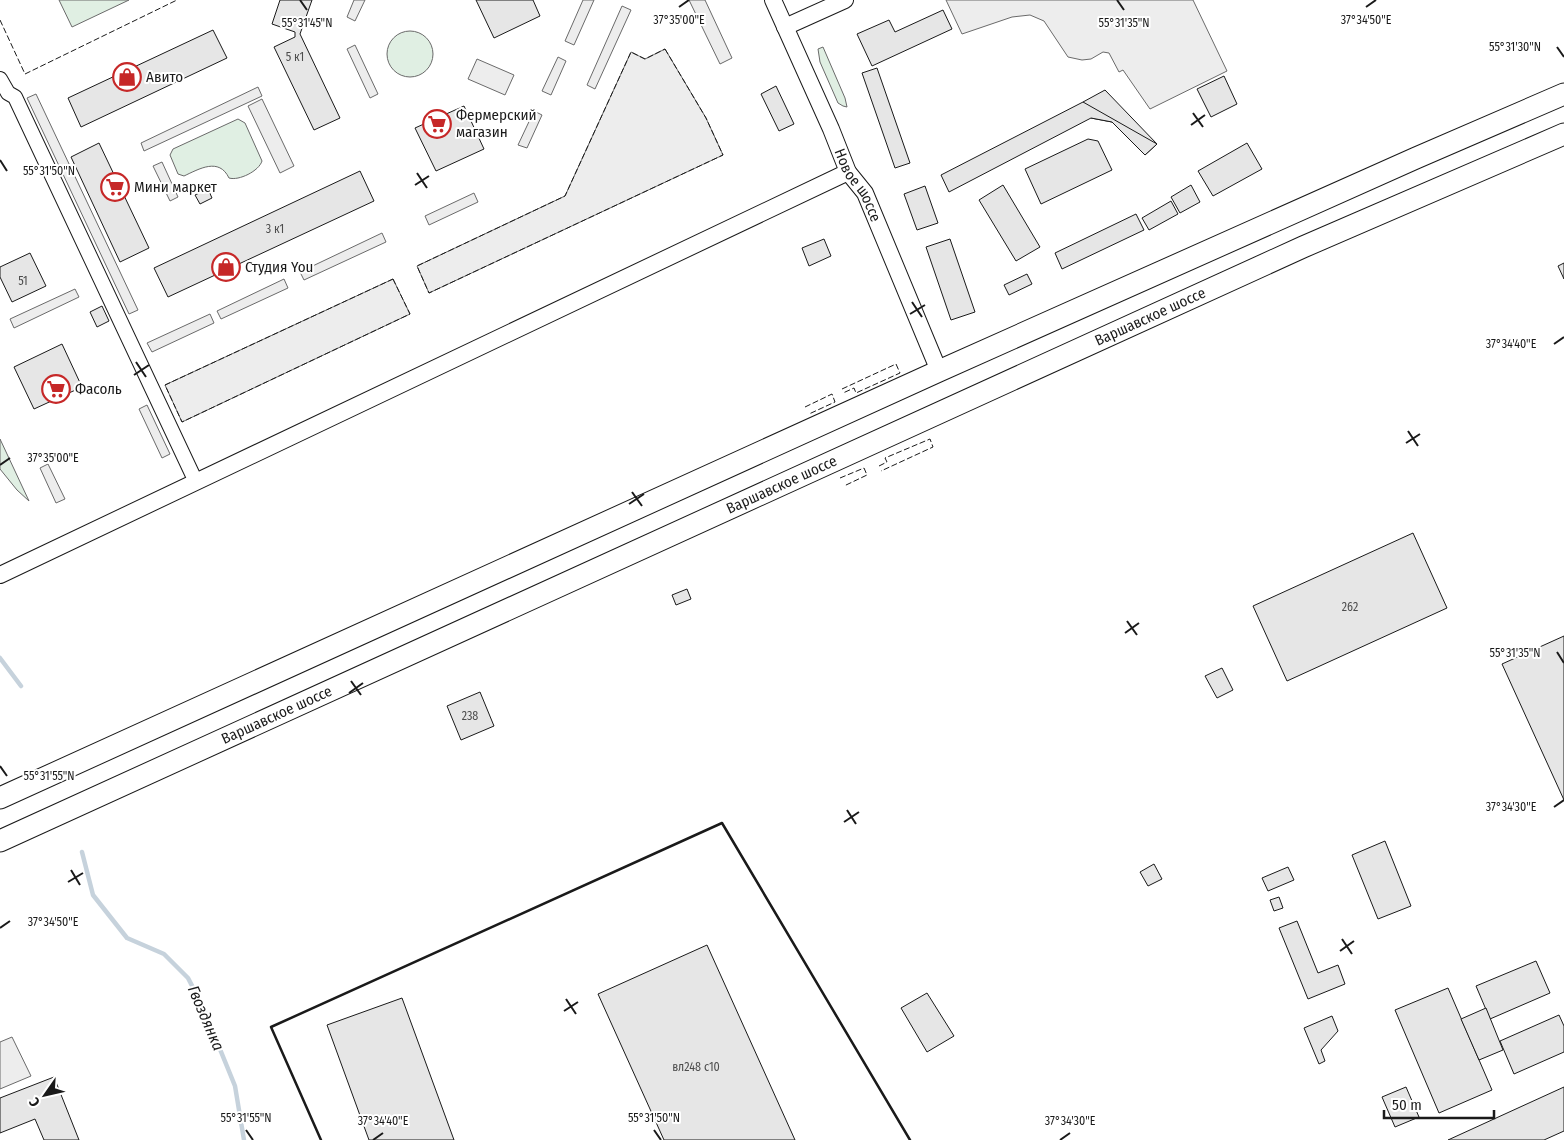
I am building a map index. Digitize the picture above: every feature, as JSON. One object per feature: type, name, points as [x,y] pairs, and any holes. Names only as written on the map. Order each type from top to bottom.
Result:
[{"type":"main road","points":[[0,798],[939,371],[1564,94]]},
{"type":"main road","name":"Варшавское шоссе","points":[[0,841],[1303,247],[1564,134]]},
{"type":"street","name":"Новое шоссе","points":[[773,0],[831,129],[848,172],[865,193],[939,371]]},
{"type":"street","points":[[785,27],[844,0]]},
{"type":"street","points":[[0,79],[8,93],[15,97],[196,482]]},
{"type":"street","points":[[0,575],[848,172]]},
{"type":"green space","points":[[59,0],[129,0],[72,27]]},
{"type":"green space","points":[[410,31],[423,35],[429,41],[433,54],[429,67],[423,73],[410,77],[397,73],[391,67],[387,54],[391,41],[397,35]]},
{"type":"green space","points":[[823,47],[847,107],[838,103],[820,62],[818,49]]},
{"type":"green space","points":[[238,119],[245,123],[262,161],[253,172],[233,179],[229,178],[220,168],[208,166],[184,176],[178,174],[170,155],[173,149]]},
{"type":"green space","points":[[0,439],[29,501],[17,490],[0,469]]},
{"type":"shaded area","points":[[354,0],[365,0],[355,21],[347,17]]},
{"type":"shaded area","points":[[583,0],[594,0],[574,45],[565,41]]},
{"type":"shaded area","points":[[689,0],[705,0],[732,58],[720,64]]},
{"type":"shaded area","points":[[946,0],[1193,0],[1227,71],[1150,109],[1123,70],[1119,72],[1109,53],[1103,52],[1091,59],[1082,60],[1068,57],[1044,21],[1030,15],[1012,17],[962,34]]},
{"type":"shaded area","points":[[622,6],[631,10],[595,89],[587,85]]},
{"type":"shaded area","points":[[355,45],[378,94],[370,98],[347,49]]},
{"type":"shaded area","points":[[665,49],[706,118],[723,155],[429,293],[417,266],[565,196],[631,52],[645,59]]},
{"type":"shaded area","points":[[558,57],[566,61],[551,95],[542,91]]},
{"type":"shaded area","points":[[477,59],[514,75],[505,95],[468,79]]},
{"type":"shaded area","points":[[258,87],[262,96],[144,151],[141,143]]},
{"type":"shaded area","points":[[36,94],[138,310],[129,314],[27,98]]},
{"type":"shaded area","points":[[262,99],[294,166],[280,173],[248,106]]},
{"type":"shaded area","points":[[534,111],[542,115],[527,148],[518,145]]},
{"type":"shaded area","points":[[162,162],[178,197],[170,201],[153,166]]},
{"type":"shaded area","points":[[474,193],[478,202],[429,225],[425,216]]},
{"type":"shaded area","points":[[382,233],[386,242],[304,280],[300,272]]},
{"type":"shaded area","points":[[284,279],[288,288],[221,319],[217,311]]},
{"type":"shaded area","points":[[393,279],[410,314],[182,422],[165,385]]},
{"type":"shaded area","points":[[75,289],[79,297],[14,328],[10,319]]},
{"type":"shaded area","points":[[210,314],[214,323],[152,352],[147,343]]},
{"type":"shaded area","points":[[147,405],[170,454],[162,458],[139,409]]},
{"type":"shaded area","points":[[48,464],[65,499],[56,503],[40,468]]},
{"type":"shaded area","points":[[12,1037],[31,1076],[0,1089],[0,1042]]},
{"type":"building","points":[[280,0],[312,0],[300,34],[340,118],[314,130],[274,47],[295,37],[295,32],[272,24]]},
{"type":"building","points":[[476,0],[533,0],[540,16],[494,38]]},
{"type":"building","points":[[943,10],[952,29],[872,66],[857,34],[889,20],[895,32]]},
{"type":"building","points":[[213,30],[227,58],[81,127],[68,98]]},
{"type":"building","points":[[877,68],[910,163],[895,168],[862,73]]},
{"type":"building","points":[[1224,76],[1237,104],[1211,117],[1197,89]]},
{"type":"building","points":[[776,86],[794,124],[779,131],[761,94]]},
{"type":"building","points":[[1105,90],[1157,144],[1145,155],[1112,122],[1091,118],[1083,102]]},
{"type":"building","points":[[1083,102],[1157,144],[1145,155],[1112,122],[1091,118],[949,192],[941,175]]},
{"type":"building","points":[[464,106],[484,149],[436,171],[415,128]]},
{"type":"building","points":[[1088,139],[1098,141],[1112,170],[1041,204],[1025,169]]},
{"type":"building","points":[[99,143],[149,248],[120,262],[71,157]]},
{"type":"building","points":[[1247,143],[1262,169],[1213,196],[1198,171]]},
{"type":"building","points":[[360,171],[374,201],[168,297],[154,268]]},
{"type":"building","points":[[1003,185],[1040,247],[1016,261],[979,200]]},
{"type":"building","points":[[1191,185],[1200,202],[1180,213],[1171,197]]},
{"type":"building","points":[[925,186],[938,223],[917,230],[904,194]]},
{"type":"building","points":[[208,189],[212,198],[200,204],[195,195]]},
{"type":"building","points":[[1171,201],[1178,214],[1149,230],[1142,218]]},
{"type":"building","points":[[1136,214],[1144,230],[1062,269],[1055,253]]},
{"type":"building","points":[[824,239],[831,256],[809,266],[802,248]]},
{"type":"building","points":[[950,239],[975,312],[951,320],[926,247]]},
{"type":"building","points":[[30,253],[46,286],[12,302],[0,277],[0,267]]},
{"type":"building","points":[[1564,263],[1564,279],[1558,266]]},
{"type":"building","points":[[1027,274],[1032,284],[1009,295],[1004,285]]},
{"type":"building","points":[[102,306],[109,321],[97,327],[90,312]]},
{"type":"building","points":[[62,344],[82,387],[34,409],[14,367]]},
{"type":"building","points":[[1413,533],[1447,608],[1287,681],[1253,606]]},
{"type":"building","points":[[687,589],[691,599],[676,605],[672,595]]},
{"type":"building","points":[[1564,636],[1564,800],[1502,664]]},
{"type":"building","points":[[1222,668],[1233,690],[1217,698],[1205,676]]},
{"type":"building","points":[[480,692],[494,726],[461,740],[447,706]]},
{"type":"building","points":[[1385,841],[1411,906],[1378,919],[1352,855]]},
{"type":"building","points":[[1154,864],[1162,879],[1148,886],[1140,872]]},
{"type":"building","points":[[1288,867],[1294,880],[1268,891],[1262,878]]},
{"type":"building","points":[[1279,897],[1283,908],[1274,911],[1270,900]]},
{"type":"building","points":[[1297,921],[1318,973],[1338,965],[1345,984],[1308,999],[1279,928]]},
{"type":"building","points":[[707,945],[795,1140],[664,1140],[598,994]]},
{"type":"building","points":[[1536,961],[1550,993],[1490,1019],[1476,986]]},
{"type":"building","points":[[1448,988],[1492,1090],[1439,1113],[1395,1010]]},
{"type":"building","points":[[927,993],[954,1036],[927,1052],[901,1008]]},
{"type":"building","points":[[402,998],[454,1140],[369,1140],[327,1025]]},
{"type":"building","points":[[1486,1008],[1503,1050],[1479,1060],[1461,1019]]},
{"type":"building","points":[[1559,1015],[1564,1026],[1564,1052],[1514,1074],[1500,1041]]},
{"type":"building","points":[[1332,1016],[1338,1031],[1321,1050],[1325,1061],[1319,1064],[1304,1028]]},
{"type":"building","points":[[54,1077],[79,1140],[44,1140],[35,1119],[0,1133],[0,1098]]},
{"type":"building","points":[[1406,1087],[1419,1117],[1395,1127],[1382,1097]]},
{"type":"building","points":[[1564,1087],[1564,1131],[1544,1140],[1448,1140]]},
{"type":"waterway","name":"Гвоздянка","points":[[0,658],[21,686]]},
{"type":"waterway","name":"Гвоздянка","points":[[82,852],[93,895],[127,938],[164,954],[188,978],[202,1005],[235,1086],[244,1140]]},
{"type":"fence","points":[[0,20],[25,74],[177,0]]},
{"type":"fence","points":[[665,49],[706,118],[723,155],[429,293],[417,266],[565,196],[631,52],[645,59],[665,49]]},
{"type":"fence","points":[[393,279],[410,314],[182,422],[165,385],[393,279]]},
{"type":"fence","points":[[842,389],[896,364],[900,373],[856,393],[854,388],[843,393]]},
{"type":"fence","points":[[805,407],[832,394],[835,402],[809,414]]},
{"type":"fence","points":[[879,466],[887,462],[885,458],[930,439],[933,447],[881,471]]},
{"type":"fence","points":[[840,478],[864,468],[867,475],[844,486]]},
{"type":"wall","points":[[321,1140],[271,1027],[722,823],[910,1140]]},
{"type":"place","name":"Авито","points":[[127,77]]},
{"type":"place","name":"Фермерский магазин","points":[[437,124]]},
{"type":"place","name":"Мини маркет","points":[[115,187]]},
{"type":"place","name":"Студия You","points":[[226,267]]},
{"type":"place","name":"Фасоль","points":[[56,389]]}]
